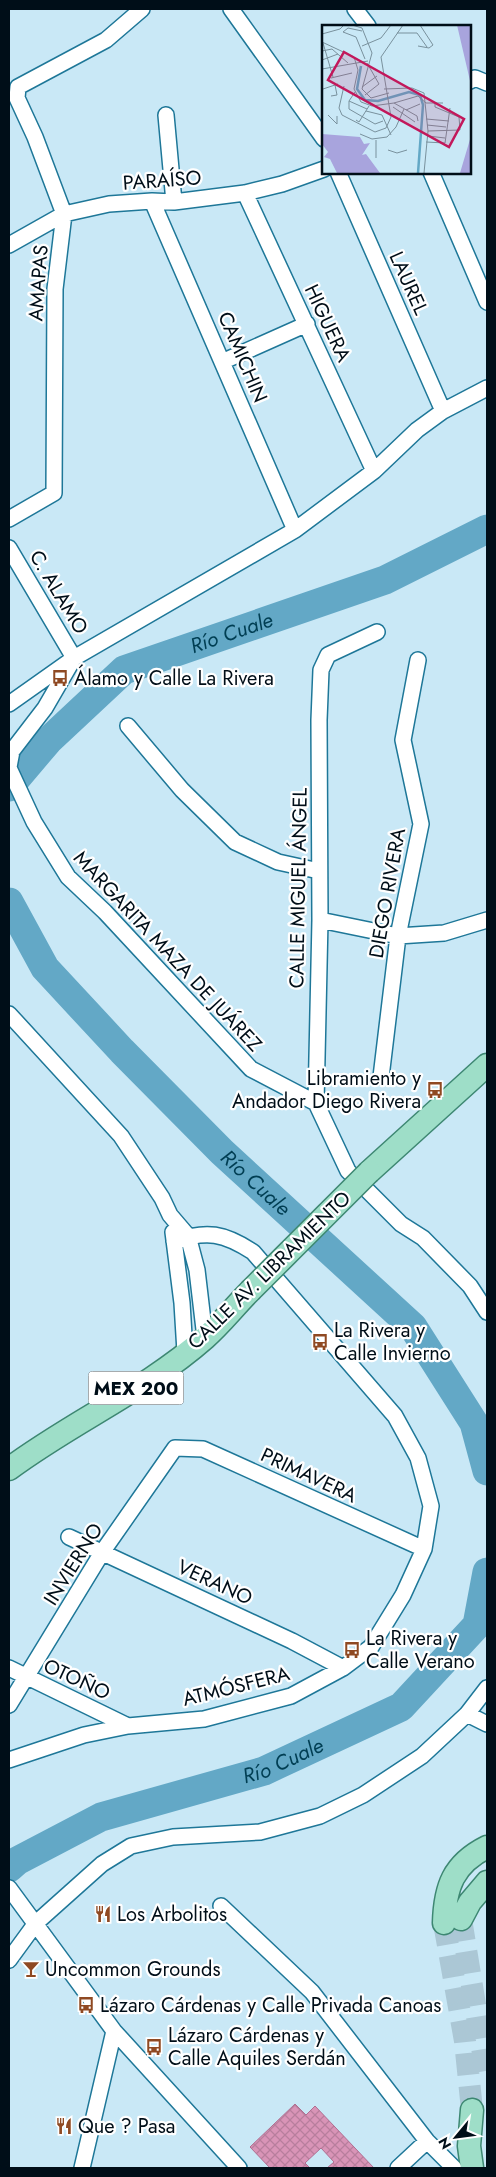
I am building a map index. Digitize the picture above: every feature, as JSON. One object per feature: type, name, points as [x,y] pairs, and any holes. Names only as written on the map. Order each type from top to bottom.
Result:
[{"type":"main road","name":"CALLE AV. LIBRAMIENTO","points":[[9,1469],[34,1450],[138,1387],[205,1338],[358,1171],[486,1068]]},
{"type":"main road","points":[[487,1846],[472,1854],[454,1874],[444,1899],[453,1921],[487,1882]]},
{"type":"main road","points":[[472,2110],[470,2146],[472,2168]]},
{"type":"street","name":"AMAPAS","points":[[9,519],[54,492],[55,289],[64,214],[35,137],[17,98],[18,87],[106,40],[142,9]]},
{"type":"street","points":[[231,9],[322,136]]},
{"type":"street","points":[[355,9],[367,25]]},
{"type":"street","points":[[471,80],[475,78],[487,83]]},
{"type":"street","points":[[166,115],[174,202]]},
{"type":"street","name":"PARAÍSO","points":[[9,245],[64,214],[109,204],[152,201],[174,202],[246,193],[282,184],[322,170]]},
{"type":"street","name":"LAUREL","points":[[339,174],[443,411]]},
{"type":"street","points":[[432,174],[487,302]]},
{"type":"street","name":"HIGUERA","points":[[246,193],[374,472]]},
{"type":"street","name":"CAMICHIN","points":[[152,201],[224,361],[295,530]]},
{"type":"street","points":[[224,361],[307,324]]},
{"type":"street","points":[[9,704],[74,658],[295,530],[374,472],[417,430],[443,411],[487,388]]},
{"type":"street","name":"C. ALAMO","points":[[9,548],[74,658]]},
{"type":"street","name":"CALLE MIGUEL ÁNGEL","points":[[377,632],[328,655],[322,670],[316,1103],[358,1171],[401,1224],[423,1238],[470,1286],[487,1312]]},
{"type":"street","name":"MARGARITA MAZA DE JUÁREZ","points":[[74,658],[44,708],[12,751],[9,767],[34,822],[68,877],[105,912],[251,1069],[316,1103]]},
{"type":"street","name":"DIEGO RIVERA","points":[[380,1077],[398,936],[421,824],[403,740],[418,660]]},
{"type":"street","points":[[128,726],[182,790],[235,842],[278,862],[319,870]]},
{"type":"street","points":[[320,920],[398,936],[444,933],[487,920]]},
{"type":"street","points":[[9,1014],[121,1136],[162,1198],[197,1270],[205,1338]]},
{"type":"street","name":"ATMÓSFERA","points":[[9,1760],[84,1735],[128,1726],[204,1719],[291,1696],[343,1668],[371,1647],[403,1595],[424,1549],[431,1506],[418,1458],[395,1416],[323,1330],[253,1252],[233,1239],[210,1234],[181,1238]]},
{"type":"street","points":[[181,1238],[185,1352]]},
{"type":"street","name":"PRIMAVERA","points":[[175,1448],[203,1448],[424,1549]]},
{"type":"street","name":"INVIERNO","points":[[9,1705],[103,1551],[175,1448]]},
{"type":"street","name":"VERANO","points":[[69,1536],[292,1641],[343,1668]]},
{"type":"street","name":"OTOÑO","points":[[9,1668],[128,1726]]},
{"type":"street","points":[[9,1960],[36,1923],[102,1864],[131,1846],[173,1837],[260,1832],[320,1816],[363,1795],[422,1756],[467,1714],[487,1688]]},
{"type":"street","points":[[467,1714],[487,1724]]},
{"type":"street","points":[[9,1888],[114,2031],[239,2168]]},
{"type":"street","points":[[221,1906],[312,1992],[428,2141],[454,2168]]},
{"type":"street","points":[[82,2168],[114,2031]]},
{"type":"street","points":[[398,2168],[428,2141]]},
{"type":"water","points":[[101,1817],[26,1868],[9,1887],[9,1857],[25,1844]]},
{"type":"building","points":[[295,2104],[306,2115],[315,2106],[374,2168],[327,2168],[334,2162],[321,2148],[305,2163],[310,2168],[270,2168],[250,2147]]},
{"type":"waterway","name":"Río Cuale","points":[[9,787],[48,741],[124,670],[385,580],[487,529]]},
{"type":"waterway","name":"Río Cuale","points":[[9,902],[45,968],[122,1051],[222,1152],[413,1327],[474,1423],[487,1471]]},
{"type":"waterway","name":"Río Cuale","points":[[9,1868],[17,1861],[101,1817],[264,1771],[401,1707],[477,1625],[487,1572]]},
{"type":"tunnel","points":[[461,1919],[487,2078]]},
{"type":"tunnel","points":[[444,1923],[465,2041],[472,2110]]},
{"type":"place","name":"Álamo y Calle La Rivera","points":[[60,678]]},
{"type":"place","name":"Libramiento y Andador Diego Rivera","points":[[435,1090]]},
{"type":"place","name":"La Rivera y Calle Invierno","points":[[320,1342]]},
{"type":"place","name":"La Rivera y Calle Verano","points":[[352,1650]]},
{"type":"place","name":"Los Arbolitos","points":[[103,1914]]},
{"type":"place","name":"Uncommon Grounds","points":[[31,1969]]},
{"type":"place","name":"Lázaro Cárdenas y Calle Privada Canoas","points":[[86,2005]]},
{"type":"place","name":"Lázaro Cárdenas y Calle Aquiles Serdán","points":[[154,2047]]},
{"type":"place","name":"Que ? Pasa","points":[[64,2126]]}]
